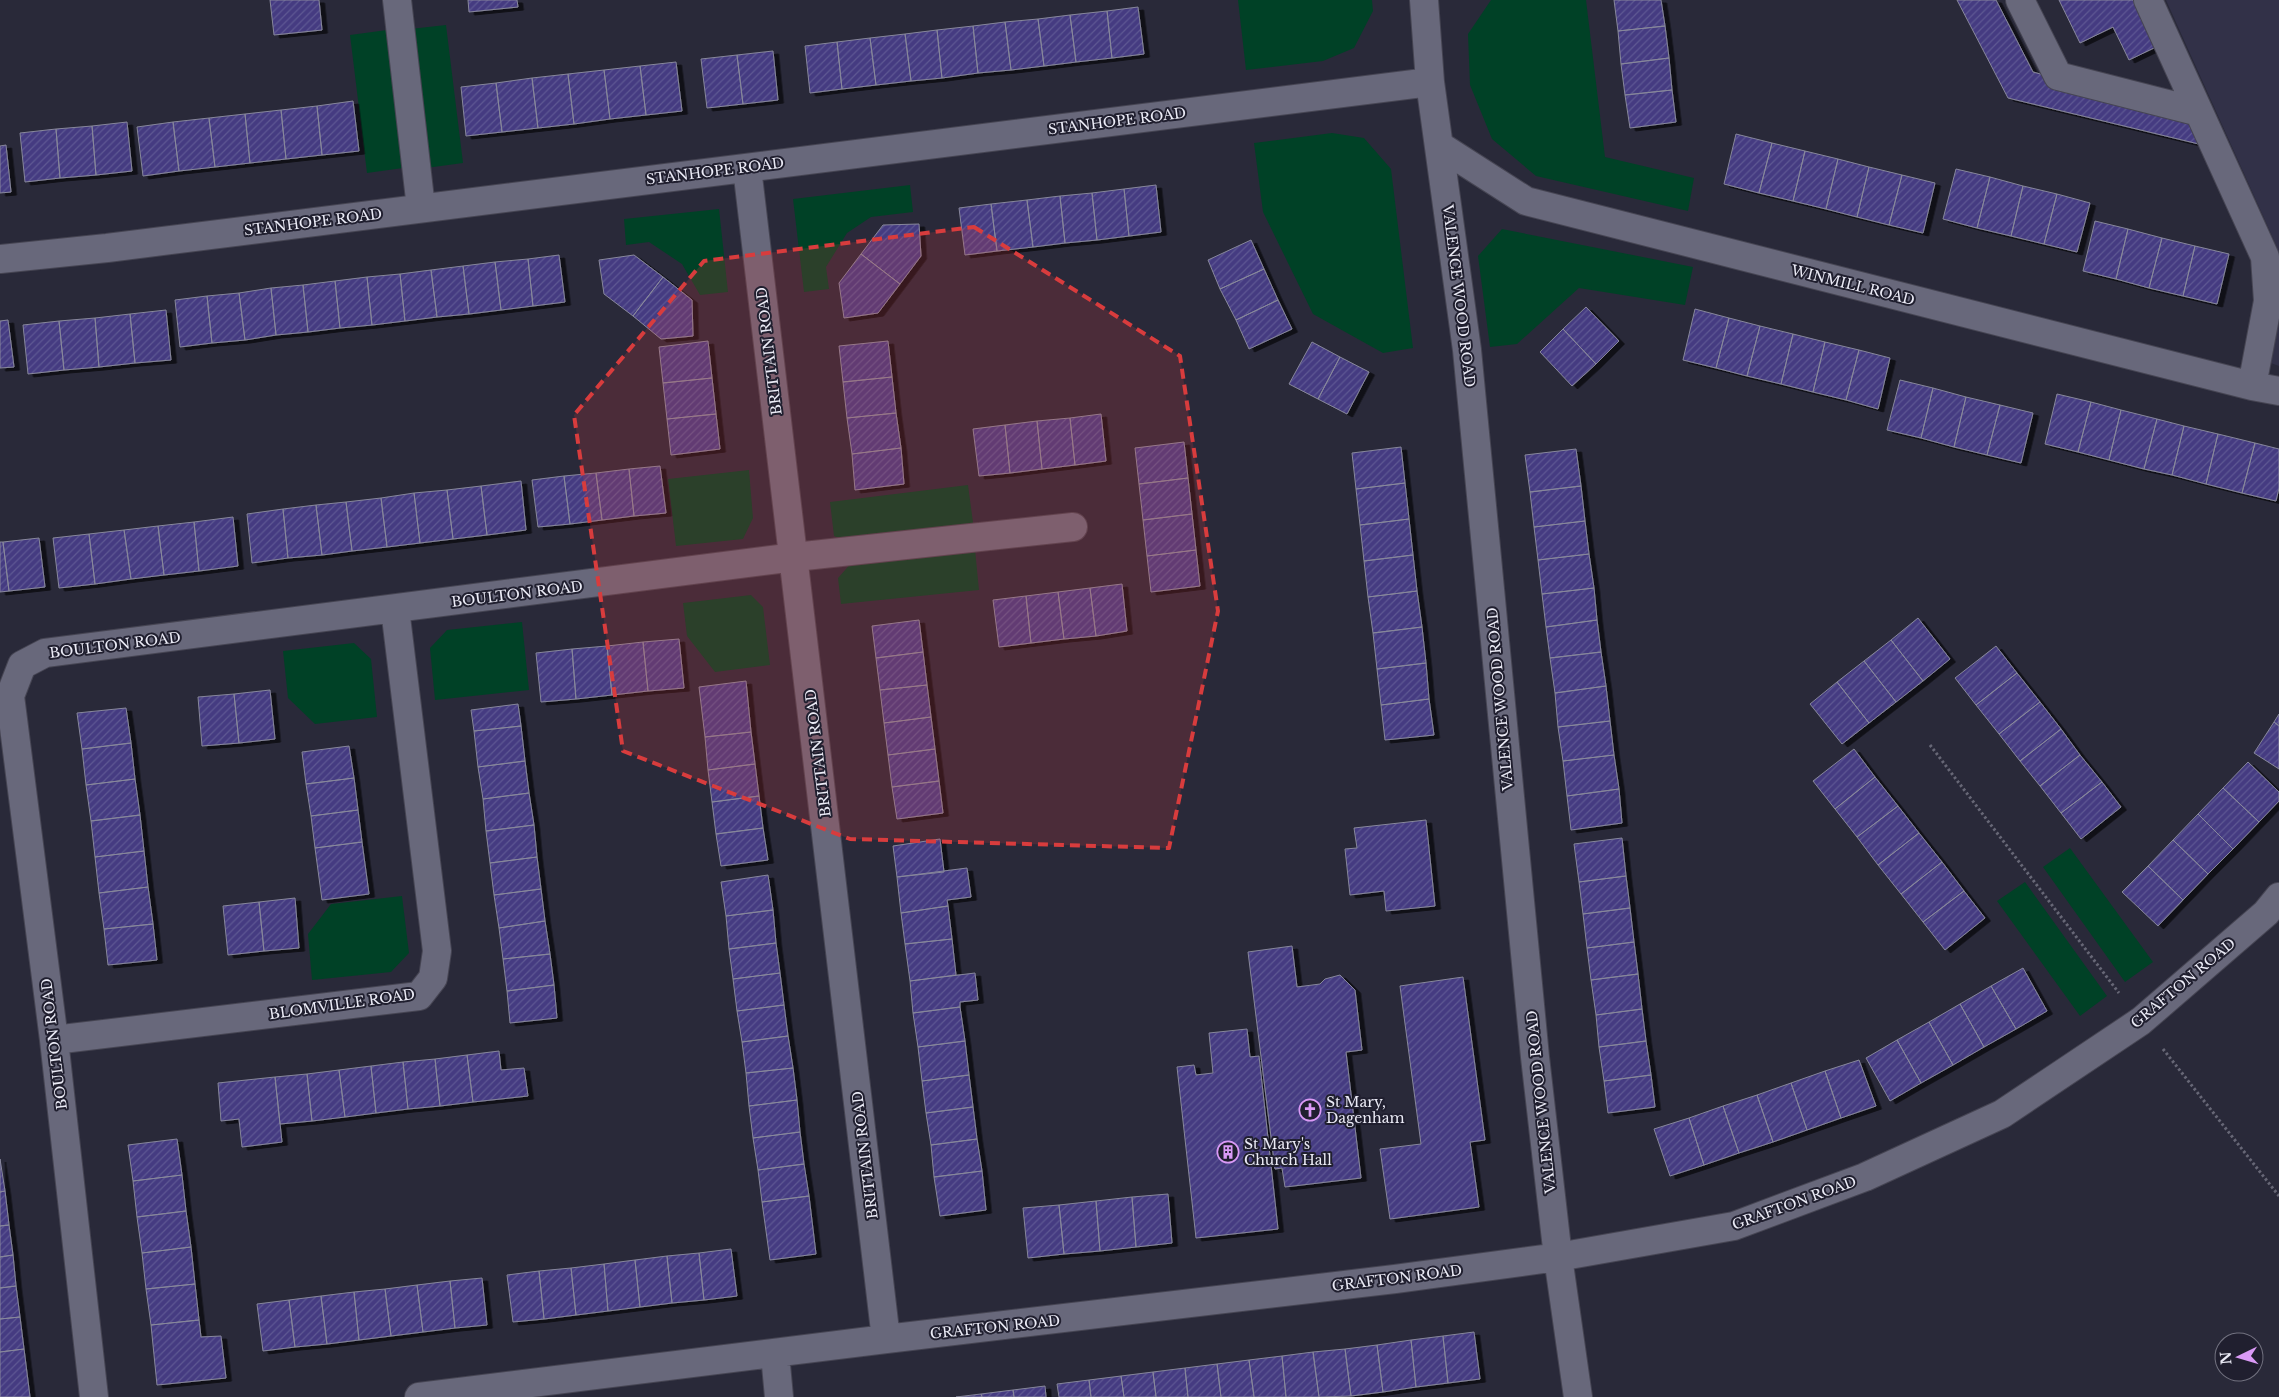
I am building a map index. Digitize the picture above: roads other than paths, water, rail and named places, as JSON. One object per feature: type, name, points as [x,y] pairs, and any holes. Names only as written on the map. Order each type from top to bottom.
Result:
[{"type":"street","points":[[397,0],[420,208]]},
{"type":"street","points":[[2020,0],[2058,76],[2199,112]]},
{"type":"street","points":[[2148,0],[2265,258],[2268,301],[2252,386]]},
{"type":"street","name":"VALENCE WOOD ROAD","points":[[1428,3],[1430,82],[1467,350],[1533,1037],[1558,1257],[1578,1397]]},
{"type":"street","name":"STANHOPE ROAD","points":[[0,259],[1430,82]]},
{"type":"street","name":"WINMILL ROAD","points":[[1440,146],[1526,201],[2252,386],[2279,391]]},
{"type":"street","name":"BRITTAIN ROAD","points":[[747,168],[795,557],[886,1339]]},
{"type":"street","name":"BOULTON ROAD","points":[[94,1397],[54,1040],[10,696],[22,665],[45,653],[395,610],[795,557],[1073,527]]},
{"type":"street","name":"BLOMVILLE ROAD","points":[[54,1040],[419,996],[433,978],[437,951],[395,610]]},
{"type":"street","name":"GRAFTON ROAD","points":[[419,1397],[886,1339],[1095,1316],[1558,1257],[1734,1226],[1865,1177],[2002,1114],[2140,1021],[2266,913],[2279,897]]},
{"type":"street","points":[[775,1354],[779,1397]]},
{"type":"place","name":"St Mary, Dagenham","points":[[1310,1110]]},
{"type":"place","name":"St Mary's Church Hall","points":[[1228,1152]]}]
